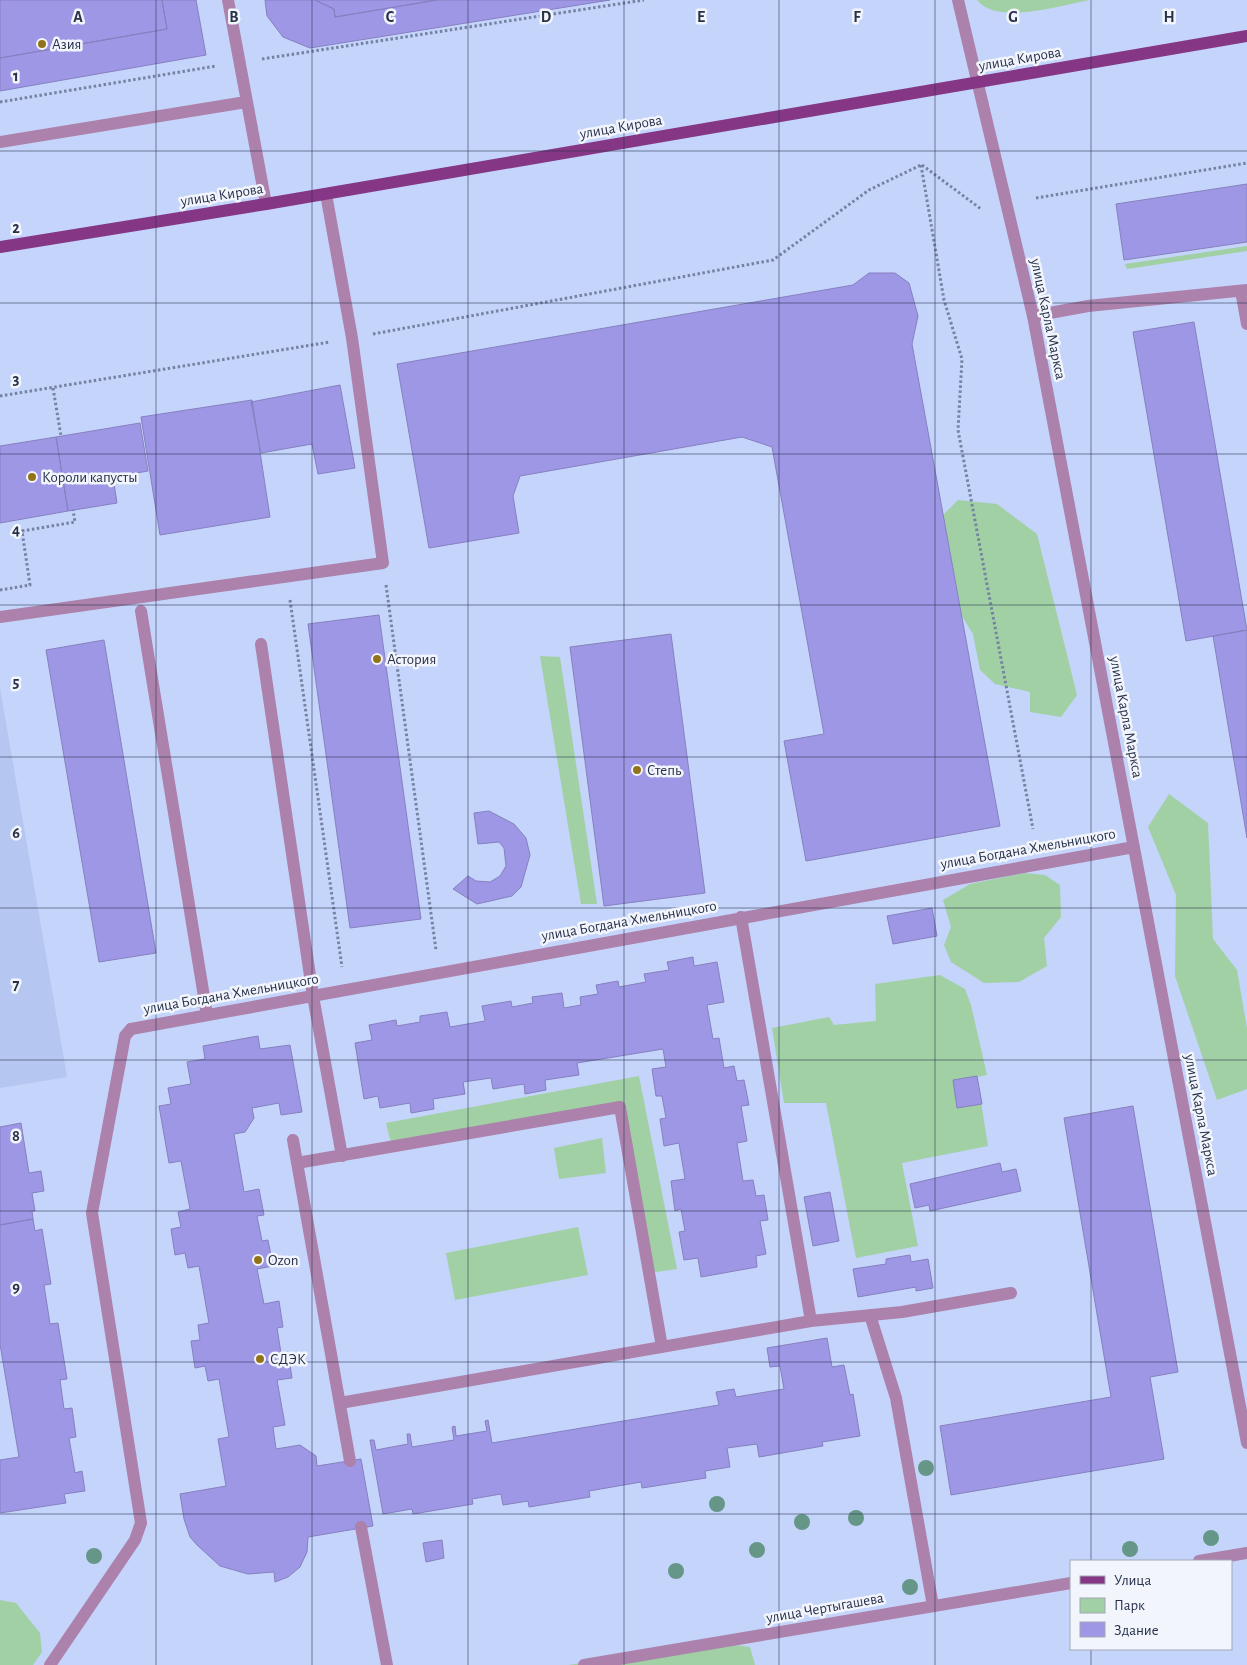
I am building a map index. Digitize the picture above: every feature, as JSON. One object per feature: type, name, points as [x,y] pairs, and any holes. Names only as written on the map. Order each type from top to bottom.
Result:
[{"type":"main road","name":"улица Кирова","points":[[0,247],[326,194],[1247,36]]},
{"type":"street","points":[[228,0],[266,204]]},
{"type":"street","name":"улица Карла Маркса","points":[[958,0],[1033,316],[1247,1443]]},
{"type":"street","points":[[0,142],[246,102]]},
{"type":"street","points":[[0,617],[383,563],[352,338],[326,194]]},
{"type":"street","points":[[1033,316],[1088,306],[1244,290],[1247,324]]},
{"type":"street","points":[[141,611],[208,1015]]},
{"type":"street","points":[[261,644],[313,996],[342,1156]]},
{"type":"street","name":"улица Богдана Хмельницкого","points":[[50,1665],[135,1540],[141,1523],[92,1213],[125,1036],[131,1029],[1134,847]]},
{"type":"street","points":[[741,917],[811,1321]]},
{"type":"street","points":[[297,1164],[620,1107],[662,1347]]},
{"type":"street","points":[[293,1140],[350,1461]]},
{"type":"street","points":[[340,1403],[811,1321],[902,1312],[1011,1293]]},
{"type":"street","points":[[870,1315],[896,1398],[933,1606]]},
{"type":"street","points":[[361,1527],[387,1665]]},
{"type":"street","points":[[1204,1560],[1247,1553]]},
{"type":"street","name":"улица Чертыгашева","points":[[584,1665],[1070,1583]]},
{"type":"path","points":[[0,102],[240,62],[644,0]]},
{"type":"path","points":[[1036,198],[1247,163]]},
{"type":"path","points":[[921,165],[981,209]]},
{"type":"path","points":[[0,396],[352,338],[773,260],[869,190],[921,165]]},
{"type":"path","points":[[921,165],[944,300],[962,359],[958,430],[1033,829]]},
{"type":"path","points":[[53,388],[61,436]]},
{"type":"path","points":[[0,590],[30,585],[22,531],[75,522],[73,510]]},
{"type":"path","points":[[383,563],[437,953],[427,954]]},
{"type":"path","points":[[287,577],[341,967],[350,965]]},
{"type":"shaded area","points":[[0,688],[67,1077],[0,1088]]},
{"type":"green space","points":[[977,0],[1090,0],[1030,12],[1014,13],[999,12],[987,8]]},
{"type":"green space","points":[[1247,246],[1247,251],[1127,269],[1125,264]]},
{"type":"green space","points":[[958,500],[997,504],[1037,534],[1077,695],[1061,717],[1030,712],[1030,692],[995,684],[980,670],[973,634],[955,605],[940,518]]},
{"type":"green space","points":[[540,656],[560,657],[597,904],[581,904]]},
{"type":"green space","points":[[1169,794],[1208,823],[1213,939],[1237,970],[1247,1028],[1247,1089],[1217,1100],[1175,976],[1176,895],[1148,827]]},
{"type":"green space","points":[[1024,873],[1045,875],[1060,885],[1061,917],[1044,938],[1047,966],[1019,982],[984,983],[951,962],[944,945],[951,927],[943,900],[970,884]]},
{"type":"green space","points":[[940,975],[965,989],[971,1005],[987,1075],[977,1077],[988,1146],[902,1163],[918,1246],[856,1258],[826,1103],[784,1103],[772,1028],[829,1017],[834,1025],[876,1021],[875,984]]},
{"type":"green space","points":[[639,1076],[677,1269],[649,1273],[620,1107],[392,1147],[386,1123]]},
{"type":"green space","points":[[602,1138],[606,1173],[559,1179],[554,1148]]},
{"type":"green space","points":[[578,1227],[588,1275],[455,1300],[446,1253]]},
{"type":"green space","points":[[0,1600],[16,1603],[40,1633],[42,1652],[33,1665],[0,1665]]},
{"type":"green space","points":[[719,1643],[750,1647],[755,1665],[568,1665]]},
{"type":"building","name":"Азия","points":[[0,0],[162,0],[167,29],[0,58]]},
{"type":"building","points":[[162,0],[196,0],[206,55],[0,91],[0,58],[167,29]]},
{"type":"building","points":[[265,0],[315,0],[334,9],[335,17],[437,0],[610,0],[310,48],[283,37],[267,16]]},
{"type":"building","points":[[315,0],[437,0],[335,17],[334,9]]},
{"type":"building","points":[[1247,184],[1247,242],[1124,260],[1116,204]]},
{"type":"building","points":[[869,273],[895,273],[909,283],[918,316],[912,344],[1000,826],[806,861],[784,741],[824,734],[772,447],[742,437],[520,476],[513,496],[519,533],[429,548],[397,364],[853,285]]},
{"type":"building","points":[[1194,322],[1247,630],[1186,641],[1133,332]]},
{"type":"building","points":[[340,385],[355,468],[318,474],[312,444],[261,453],[251,402]]},
{"type":"building","points":[[252,400],[270,517],[160,535],[141,417]]},
{"type":"building","points":[[140,423],[148,471],[113,477],[117,503],[68,511],[56,437]]},
{"type":"building","points":[[56,437],[68,511],[0,523],[0,446]]},
{"type":"building","points":[[379,615],[421,919],[350,928],[308,624]]},
{"type":"building","points":[[1247,630],[1247,838],[1213,636]]},
{"type":"building","points":[[671,634],[705,893],[604,906],[570,647]]},
{"type":"building","points":[[104,640],[156,953],[99,962],[46,650]]},
{"type":"building","points":[[489,811],[514,824],[526,838],[530,855],[521,887],[512,896],[477,904],[453,889],[468,876],[476,881],[490,882],[500,876],[506,866],[504,848],[499,842],[478,844],[474,813]]},
{"type":"building","points":[[932,908],[937,936],[893,944],[887,916]]},
{"type":"building","points":[[693,957],[694,966],[717,962],[724,1002],[707,1005],[713,1039],[719,1038],[724,1068],[734,1066],[737,1081],[744,1080],[749,1105],[741,1106],[747,1141],[737,1143],[743,1181],[753,1180],[756,1196],[764,1195],[768,1220],[760,1221],[766,1254],[756,1256],[757,1267],[701,1277],[698,1258],[684,1260],[679,1232],[685,1231],[681,1209],[675,1211],[671,1181],[685,1179],[679,1143],[664,1146],[660,1119],[666,1118],[662,1096],[656,1096],[652,1069],[666,1067],[663,1049],[577,1063],[579,1075],[545,1080],[546,1090],[525,1094],[524,1084],[493,1089],[491,1078],[463,1082],[465,1094],[433,1099],[434,1109],[411,1113],[410,1103],[380,1108],[378,1096],[364,1099],[355,1043],[372,1040],[369,1025],[396,1020],[397,1026],[420,1022],[420,1016],[447,1012],[450,1027],[485,1021],[482,1006],[511,1001],[512,1007],[533,1003],[532,997],[562,993],[564,1008],[581,1005],[580,997],[598,994],[596,985],[618,981],[619,987],[646,982],[644,974],[669,970],[667,962]]},
{"type":"building","points":[[258,1036],[260,1049],[290,1045],[302,1112],[281,1115],[279,1103],[252,1108],[254,1118],[245,1132],[234,1134],[244,1192],[259,1189],[264,1215],[257,1216],[262,1241],[268,1240],[273,1266],[257,1269],[264,1304],[279,1301],[283,1327],[277,1328],[281,1353],[288,1352],[292,1378],[277,1380],[285,1425],[273,1427],[276,1449],[300,1445],[316,1456],[317,1466],[361,1459],[373,1526],[308,1537],[307,1552],[300,1567],[288,1577],[275,1582],[274,1572],[248,1574],[220,1566],[190,1537],[184,1519],[180,1494],[226,1486],[218,1439],[229,1437],[219,1379],[208,1381],[205,1366],[195,1368],[191,1341],[200,1340],[198,1325],[209,1323],[199,1266],[188,1268],[185,1253],[175,1255],[171,1229],[181,1227],[178,1212],[190,1209],[181,1161],[169,1163],[159,1106],[171,1104],[168,1088],[191,1084],[187,1062],[205,1059],[203,1046]]},
{"type":"building","points":[[977,1076],[982,1104],[957,1108],[953,1080]]},
{"type":"building","points":[[1133,1106],[1178,1372],[1150,1377],[1164,1459],[951,1495],[940,1426],[1111,1397],[1064,1118]]},
{"type":"building","points":[[21,1123],[29,1173],[41,1171],[44,1191],[32,1193],[35,1211],[32,1211],[33,1219],[0,1225],[0,1127]]},
{"type":"building","points":[[1000,1163],[1002,1172],[1016,1169],[1021,1191],[930,1211],[929,1205],[915,1208],[910,1184]]},
{"type":"building","points":[[830,1192],[839,1241],[813,1246],[804,1197]]},
{"type":"building","points":[[33,1219],[35,1231],[42,1229],[51,1284],[44,1285],[50,1324],[58,1323],[67,1379],[60,1380],[64,1409],[72,1408],[76,1437],[69,1438],[75,1473],[82,1471],[85,1491],[64,1494],[66,1503],[0,1513],[0,1460],[19,1457],[0,1344],[0,1225]]},
{"type":"building","points":[[910,1255],[911,1262],[928,1259],[933,1288],[916,1291],[916,1287],[858,1297],[853,1269],[886,1264],[886,1259]]},
{"type":"building","points":[[827,1338],[832,1367],[844,1365],[850,1395],[853,1394],[860,1436],[822,1442],[823,1446],[759,1457],[757,1444],[727,1448],[730,1467],[705,1471],[706,1478],[642,1488],[641,1482],[589,1491],[590,1497],[529,1507],[528,1501],[503,1505],[501,1494],[472,1499],[473,1504],[413,1514],[412,1509],[383,1514],[370,1440],[374,1440],[376,1450],[408,1444],[407,1434],[410,1434],[412,1447],[454,1440],[452,1427],[455,1426],[456,1436],[487,1431],[485,1421],[488,1420],[492,1443],[719,1405],[716,1392],[734,1389],[736,1397],[784,1389],[780,1366],[770,1367],[767,1348]]},
{"type":"building","points":[[442,1540],[444,1558],[426,1562],[423,1543]]},
{"type":"place","name":"Азия","points":[[42,44]]},
{"type":"place","name":"Короли капусты","points":[[32,477]]},
{"type":"place","name":"Астория","points":[[377,659]]},
{"type":"place","name":"Степь","points":[[637,770]]},
{"type":"place","name":"Ozon","points":[[258,1260]]},
{"type":"place","name":"СДЭК","points":[[260,1359]]}]
